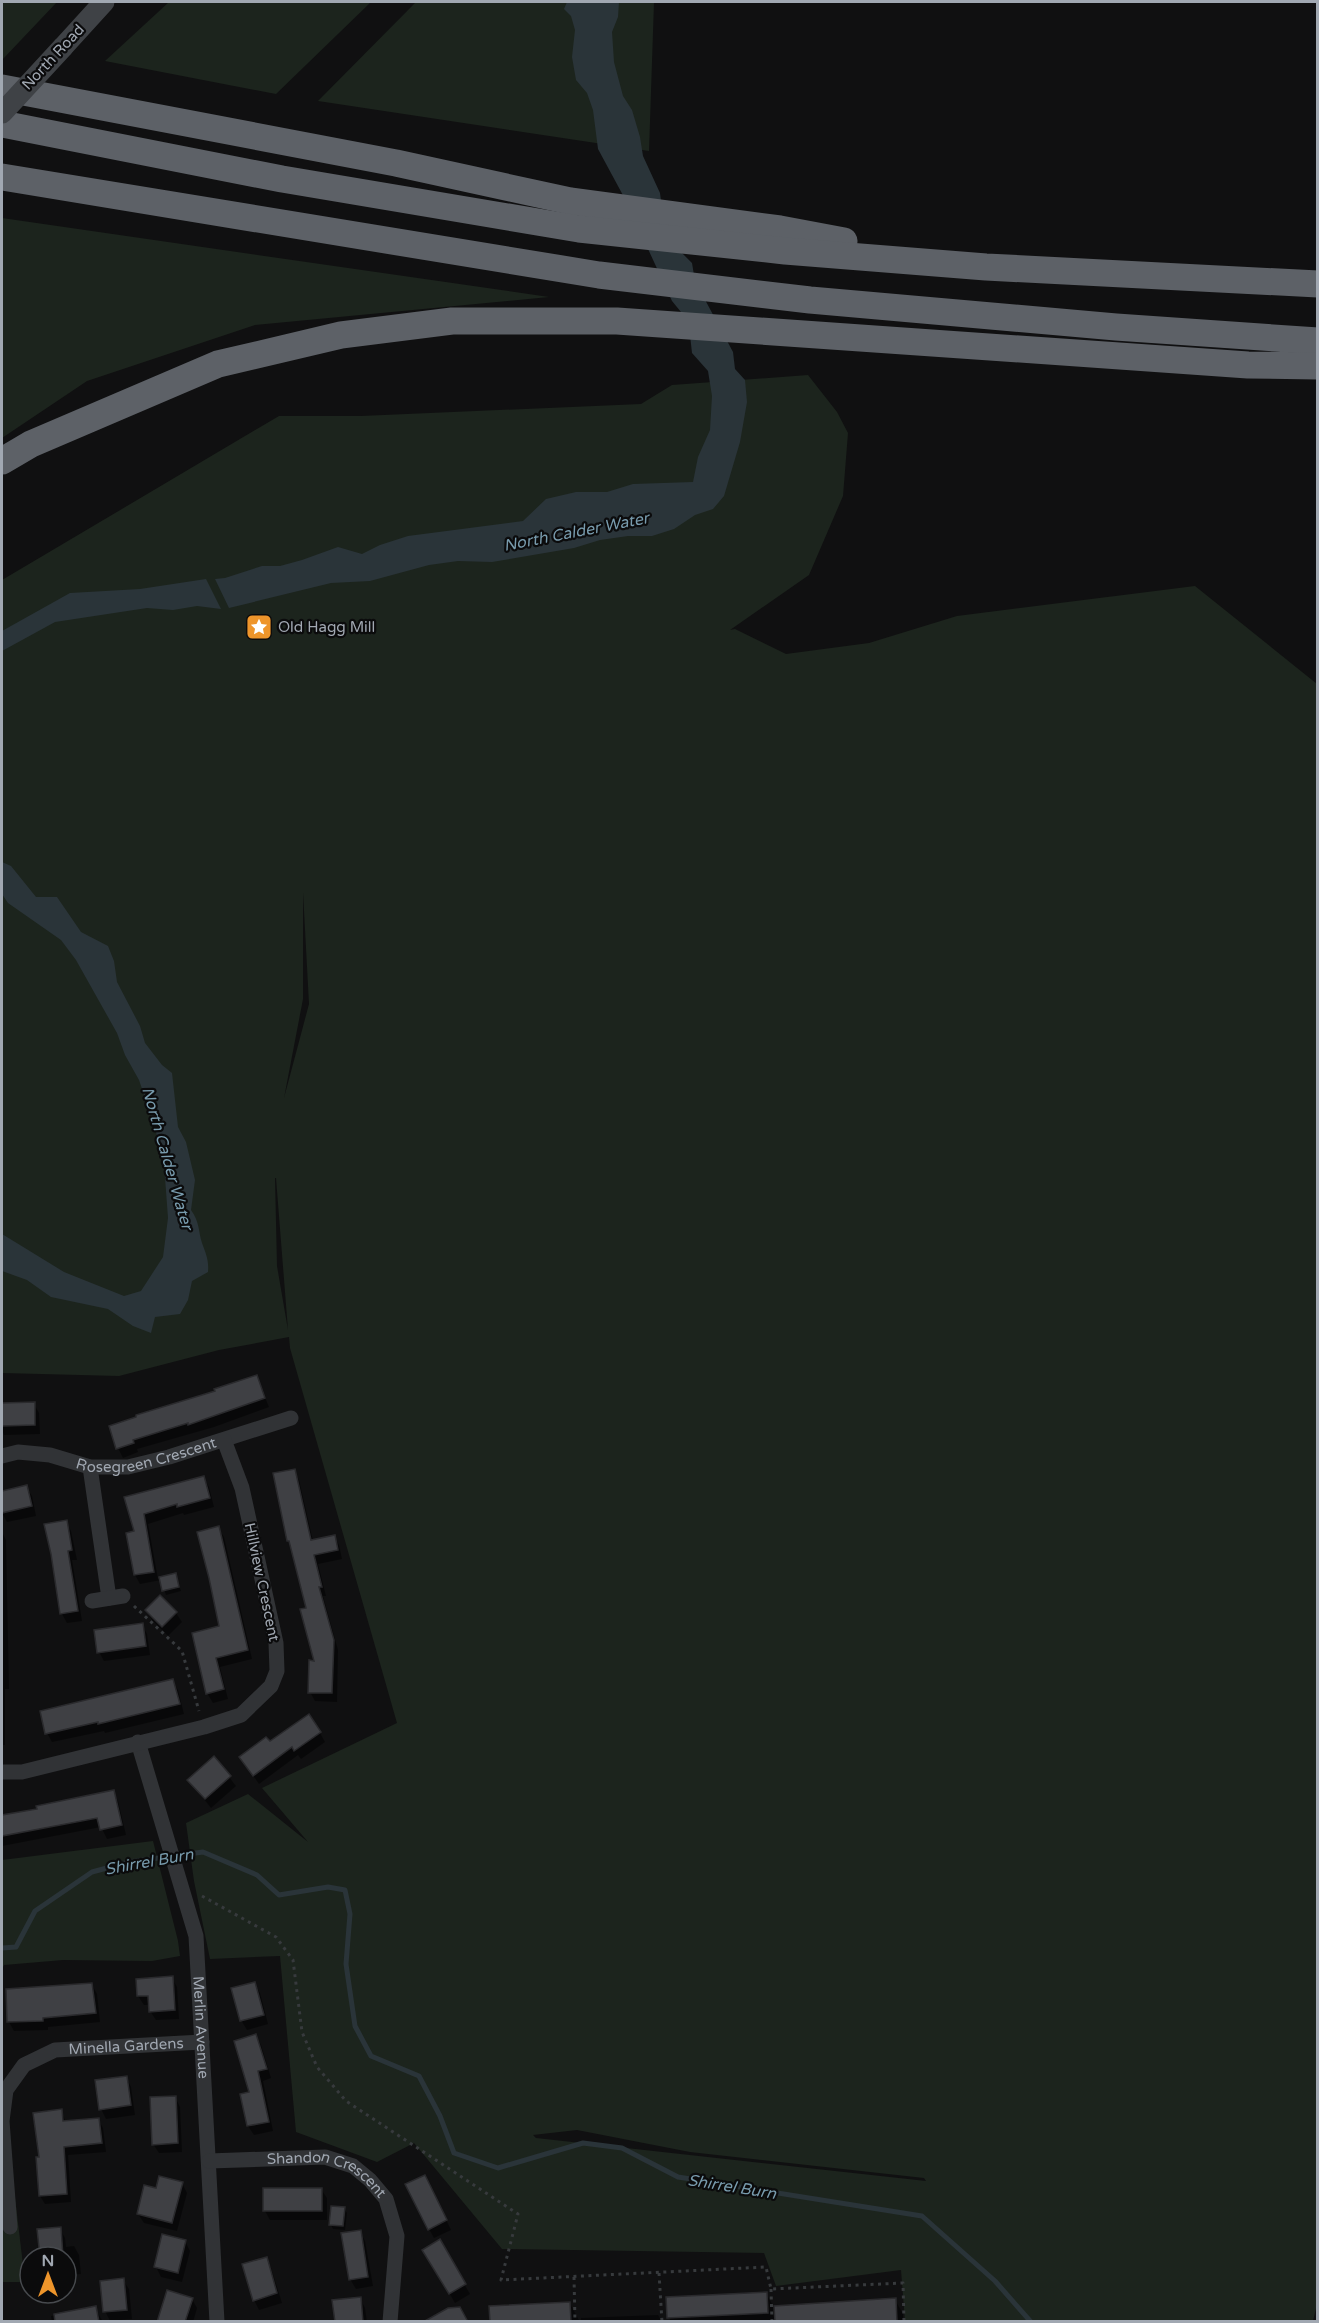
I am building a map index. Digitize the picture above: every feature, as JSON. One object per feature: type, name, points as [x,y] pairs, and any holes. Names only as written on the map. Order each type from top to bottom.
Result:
[{"type":"highway","points":[[2,88],[396,163],[570,201],[783,240],[986,267],[1317,284]]},
{"type":"highway","points":[[2,124],[282,179],[579,229],[783,240]]},
{"type":"highway","points":[[2,177],[598,275],[810,300],[1104,326],[1317,341]]},
{"type":"highway","points":[[2,461],[31,444],[218,364],[341,334],[452,321],[617,321],[1248,365],[1317,366]]},
{"type":"main road","name":"North Road","points":[[2,113],[104,2]]},
{"type":"street","name":"Rosegreen Crescent","points":[[2,1456],[18,1452],[50,1455],[90,1467],[128,1467],[225,1440],[291,1418]]},
{"type":"street","name":"Hillview Crescent","points":[[138,1742],[204,1727],[241,1715],[271,1686],[277,1671],[276,1642],[245,1499],[225,1440]]},
{"type":"street","points":[[90,1467],[116,1597],[92,1601]]},
{"type":"street","points":[[2,1772],[22,1772],[138,1742]]},
{"type":"street","name":"Merlin Avenue","points":[[138,1742],[196,1936],[217,2322]]},
{"type":"street","name":"Minella Gardens","points":[[10,2227],[5,2210],[2,2121],[6,2090],[24,2065],[55,2050],[202,2042]]},
{"type":"street","name":"Shandon Crescent","points":[[209,2161],[325,2157],[353,2166],[370,2180],[386,2199],[397,2236],[390,2322]]},
{"type":"path","points":[[116,1597],[182,1651],[204,1727]]},
{"type":"path","points":[[179,1878],[276,1937],[293,1960],[302,2032],[317,2067],[346,2101],[518,2214],[501,2280],[766,2267],[771,2289],[772,2322]]},
{"type":"path","points":[[659,2273],[662,2322]]},
{"type":"path","points":[[574,2277],[575,2322]]},
{"type":"path","points":[[771,2289],[903,2283],[904,2322]]},
{"type":"shaded area","points":[[2,2],[57,2],[2,60]]},
{"type":"shaded area","points":[[169,2],[371,2],[276,94],[105,61]]},
{"type":"shaded area","points":[[416,2],[654,2],[649,151],[318,101]]},
{"type":"shaded area","points":[[2,218],[549,297],[255,325],[87,381],[2,438]]},
{"type":"shaded area","points":[[808,375],[837,412],[848,433],[843,496],[809,575],[730,630],[735,629],[786,654],[869,643],[957,616],[1195,586],[1317,684],[1318,2300],[1313,2321],[905,2321],[901,2270],[776,2286],[764,2253],[502,2249],[414,2143],[377,2162],[296,2132],[280,1956],[210,1959],[194,1881],[186,1823],[248,1794],[308,1842],[262,1788],[397,1723],[290,1348],[289,1337],[219,1350],[119,1376],[2,1373],[2,580],[279,416],[361,416],[641,404],[672,385]],"holes":[[[303,892],[309,1004],[284,1098],[303,999]],[[275,1178],[288,1330],[277,1266]],[[577,2130],[690,2152],[924,2178],[926,2181],[536,2138],[533,2135]]]},
{"type":"shaded area","points":[[153,1841],[180,1956],[152,1961],[63,1960],[4,1965],[2,1969],[2,1860]]},
{"type":"shaded area","points":[[2,2088],[21,2245],[18,2245],[18,2282],[2,2282]]},
{"type":"water","name":"North Calder Water","points":[[567,2],[619,2],[618,17],[612,32],[614,62],[623,96],[632,110],[643,156],[660,193],[662,208],[679,250],[692,263],[695,281],[733,352],[735,369],[745,380],[747,402],[740,442],[724,496],[713,509],[695,515],[674,529],[652,536],[628,536],[600,540],[574,548],[492,562],[458,561],[429,565],[370,581],[331,583],[229,608],[215,579],[262,566],[280,566],[338,547],[362,554],[380,545],[408,536],[523,521],[546,499],[576,492],[607,492],[633,484],[693,482],[698,457],[710,430],[712,396],[708,371],[692,353],[690,335],[681,312],[672,301],[625,199],[598,149],[593,110],[587,93],[576,80],[572,57],[575,30],[571,16],[564,9]]},
{"type":"water","points":[[206,579],[221,609],[197,606],[173,610],[147,608],[55,622],[2,651],[2,631],[70,593],[140,589]]},
{"type":"water","name":"North Calder Water","points":[[2,862],[11,866],[36,897],[57,897],[81,932],[108,946],[114,961],[117,982],[140,1026],[145,1043],[162,1065],[172,1073],[178,1127],[186,1142],[195,1180],[191,1210],[207,1257],[208,1272],[192,1281],[188,1300],[180,1314],[155,1317],[151,1333],[133,1326],[108,1309],[51,1297],[27,1280],[2,1271],[2,1234],[64,1272],[124,1296],[141,1291],[163,1257],[168,1218],[164,1164],[154,1124],[139,1080],[125,1055],[117,1033],[76,960],[61,940],[8,903],[2,894]]},
{"type":"building","points":[[257,1375],[265,1398],[188,1425],[188,1423],[133,1440],[134,1443],[116,1449],[109,1426]]},
{"type":"building","points":[[35,1402],[35,1425],[2,1426],[2,1403]]},
{"type":"building","points":[[295,1469],[311,1540],[335,1535],[338,1550],[314,1555],[322,1587],[319,1587],[334,1640],[332,1693],[308,1693],[309,1660],[314,1661],[300,1609],[306,1608],[289,1541],[287,1541],[273,1473]]},
{"type":"building","points":[[204,1476],[210,1498],[177,1507],[177,1504],[144,1514],[154,1572],[134,1575],[126,1533],[134,1531],[124,1497]]},
{"type":"building","points":[[27,1485],[32,1506],[2,1513],[2,1491]]},
{"type":"building","points":[[67,1520],[72,1550],[68,1551],[78,1611],[60,1614],[44,1524]]},
{"type":"building","points":[[219,1526],[248,1650],[216,1658],[224,1689],[206,1694],[192,1633],[219,1626],[197,1532]]},
{"type":"building","points":[[176,1573],[179,1587],[162,1591],[159,1577]]},
{"type":"building","points":[[160,1595],[177,1612],[162,1627],[145,1610]]},
{"type":"building","points":[[143,1623],[146,1646],[97,1653],[94,1630]]},
{"type":"building","points":[[173,1679],[180,1704],[45,1734],[40,1711]]},
{"type":"building","points":[[309,1714],[321,1732],[294,1751],[292,1747],[253,1776],[239,1757],[266,1737],[270,1741]]},
{"type":"building","points":[[214,1756],[231,1776],[205,1799],[187,1780]]},
{"type":"building","points":[[114,1790],[122,1825],[100,1830],[97,1818],[2,1836],[2,1815]]},
{"type":"building","points":[[173,1976],[175,2010],[149,2012],[148,1996],[137,1996],[136,1979]]},
{"type":"building","points":[[255,1982],[264,2015],[240,2021],[231,1988]]},
{"type":"building","points":[[92,1983],[96,2013],[43,2018],[43,2021],[7,2022],[6,1989]]},
{"type":"building","points":[[256,2034],[267,2069],[258,2071],[269,2122],[247,2126],[240,2094],[249,2092],[234,2041]]},
{"type":"building","points":[[127,2076],[131,2105],[99,2110],[95,2080]]},
{"type":"building","points":[[176,2096],[178,2143],[152,2145],[150,2097]]},
{"type":"building","points":[[62,2109],[63,2121],[99,2118],[102,2143],[64,2147],[67,2194],[39,2196],[36,2157],[39,2157],[33,2113]]},
{"type":"building","points":[[425,2175],[447,2220],[428,2230],[405,2184]]},
{"type":"building","points":[[159,2176],[183,2182],[172,2223],[137,2214],[144,2185],[156,2188]]},
{"type":"building","points":[[263,2188],[322,2188],[322,2211],[263,2211]]},
{"type":"building","points":[[331,2206],[345,2207],[343,2226],[329,2225]]},
{"type":"building","points":[[61,2227],[62,2245],[39,2245],[37,2229]]},
{"type":"building","points":[[361,2230],[368,2277],[349,2280],[341,2233]]},
{"type":"building","points":[[162,2234],[186,2240],[178,2273],[154,2267]]},
{"type":"building","points":[[440,2239],[466,2284],[449,2294],[422,2250]]},
{"type":"building","points":[[267,2257],[277,2293],[253,2301],[242,2264]]},
{"type":"building","points":[[124,2278],[127,2310],[103,2312],[100,2281]]},
{"type":"building","points":[[167,2290],[193,2298],[185,2322],[157,2322]]},
{"type":"building","points":[[767,2292],[768,2313],[667,2318],[666,2297]]},
{"type":"building","points":[[361,2297],[363,2322],[335,2322],[332,2300]]},
{"type":"building","points":[[896,2298],[897,2322],[775,2322],[774,2306]]},
{"type":"building","points":[[570,2302],[571,2322],[490,2322],[489,2306]]},
{"type":"building","points":[[96,2306],[99,2322],[55,2322],[54,2314]]},
{"type":"building","points":[[460,2307],[468,2322],[423,2322],[448,2308]]},
{"type":"waterway","name":"Shirrel Burn","points":[[2,1948],[16,1947],[35,1911],[92,1872],[129,1862],[203,1852],[257,1875],[279,1895],[328,1887],[345,1890],[350,1914],[346,1964],[355,2026],[371,2056],[419,2076],[440,2116],[454,2153],[498,2168],[583,2143],[622,2148],[678,2177],[922,2216],[995,2281],[1031,2322]]},
{"type":"place","name":"Old Hagg Mill","points":[[259,627]]}]
